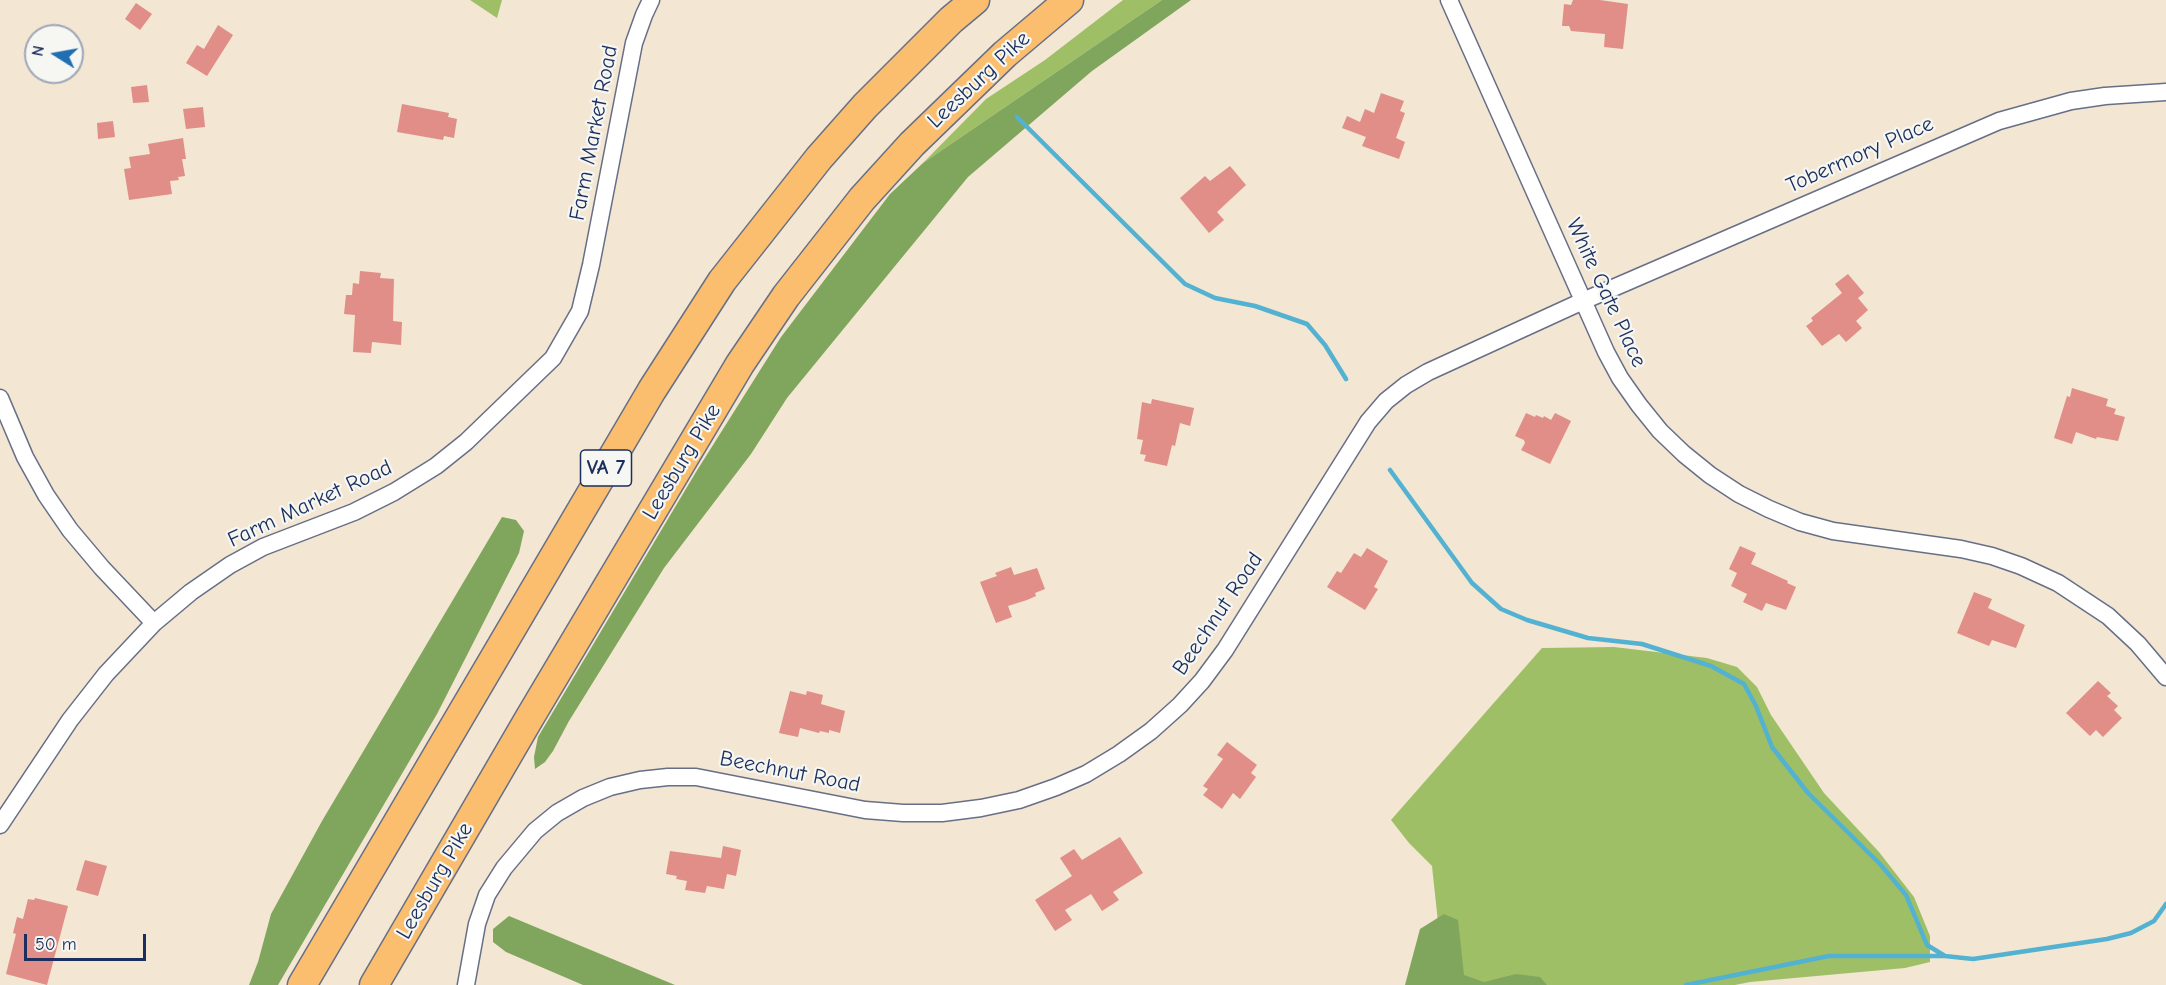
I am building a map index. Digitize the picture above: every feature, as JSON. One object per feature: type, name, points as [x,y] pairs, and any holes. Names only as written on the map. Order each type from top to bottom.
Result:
[{"type":"highway","name":"VA 7","points":[[302,985],[509,629],[652,390],[722,281],[819,158],[865,106],[951,20],[975,0]]},
{"type":"highway","name":"Leesburg Pike","points":[[374,985],[740,364],[786,296],[862,199],[912,144],[997,61],[1069,0]]},
{"type":"street","name":"Farm Market Road","points":[[0,825],[70,720],[106,674],[154,623],[191,592],[230,565],[274,543],[354,512],[394,492],[436,466],[466,442],[553,357],[580,311],[634,44],[651,0]]},
{"type":"street","name":"White Gate Place","points":[[1449,0],[1606,352],[1620,378],[1639,405],[1660,431],[1684,454],[1739,494],[1800,522],[1833,531],[1961,549],[2021,566],[2058,583],[2108,616],[2138,644],[2166,677]]},
{"type":"street","name":"Tobermory Place","points":[[1583,301],[1999,121],[2071,101],[2166,92]]},
{"type":"street","name":"Beechnut Road","points":[[466,985],[477,924],[488,895],[504,868],[535,831],[557,813],[609,787],[640,780],[696,777],[865,810],[942,813],[1019,800],[1086,774],[1119,754],[1173,712],[1208,674],[1226,650],[1368,422],[1386,401],[1406,385],[1428,372],[1583,301]]},
{"type":"street","points":[[0,398],[25,457],[46,495],[70,530],[102,568],[154,623]]},
{"type":"green space","points":[[470,0],[502,0],[497,18]]},
{"type":"green space","points":[[1123,0],[1162,0],[923,163],[986,99],[1045,60]]},
{"type":"green space","points":[[1162,0],[1191,0],[1092,71],[968,177],[787,398],[751,454],[664,568],[569,721],[553,751],[545,762],[535,769],[534,757],[538,737],[696,472],[781,337],[890,194],[923,163]]},
{"type":"green space","points":[[502,517],[516,520],[524,531],[519,553],[437,714],[278,985],[249,985],[271,914],[322,821]]},
{"type":"green space","points":[[1614,647],[1707,658],[1737,667],[1757,687],[1771,715],[1824,793],[1879,852],[1914,897],[1930,936],[1930,962],[1905,968],[1735,985],[1417,985],[1440,941],[1432,866],[1409,843],[1391,820],[1542,648]]},
{"type":"green space","points":[[1444,914],[1458,920],[1464,975],[1484,982],[1516,974],[1540,977],[1547,985],[1405,985],[1420,929]]},
{"type":"green space","points":[[509,916],[675,985],[583,985],[506,952],[493,942],[493,929]]},
{"type":"building","points":[[1573,0],[1600,0],[1628,4],[1623,49],[1604,47],[1605,34],[1571,31],[1569,26],[1562,26],[1564,4],[1571,5]]},
{"type":"building","points":[[136,3],[152,14],[140,30],[125,19]]},
{"type":"building","points":[[218,25],[233,35],[207,76],[186,63],[197,45],[204,49]]},
{"type":"building","points":[[147,85],[149,102],[133,103],[131,87]]},
{"type":"building","points":[[1381,93],[1404,101],[1400,111],[1405,113],[1396,138],[1405,142],[1399,159],[1362,146],[1366,137],[1342,128],[1347,116],[1360,122],[1365,109],[1374,113]]},
{"type":"building","points":[[402,104],[449,113],[448,117],[457,119],[454,138],[444,136],[443,140],[397,132]]},
{"type":"building","points":[[203,107],[205,127],[186,129],[183,109]]},
{"type":"building","points":[[113,121],[115,137],[98,139],[97,123]]},
{"type":"building","points":[[183,138],[186,159],[182,159],[185,176],[178,177],[179,180],[170,181],[172,194],[129,200],[124,169],[131,168],[129,157],[150,154],[148,144]]},
{"type":"building","points":[[1230,166],[1246,185],[1217,212],[1224,220],[1209,233],[1180,198],[1205,176],[1210,181]]},
{"type":"building","points":[[360,271],[381,273],[380,278],[394,279],[393,321],[402,322],[401,345],[372,342],[371,353],[353,352],[355,315],[344,314],[346,295],[352,295],[353,283],[359,284]]},
{"type":"building","points":[[1848,274],[1864,293],[1858,298],[1868,310],[1856,321],[1862,328],[1846,342],[1839,334],[1822,346],[1806,326],[1813,321],[1811,318],[1842,293],[1835,284]]},
{"type":"building","points":[[2072,388],[2108,399],[2106,406],[2116,409],[2114,414],[2125,417],[2118,441],[2097,437],[2096,439],[2076,432],[2072,444],[2054,438],[2067,396],[2070,397]]},
{"type":"building","points":[[1152,399],[1194,408],[1190,426],[1180,423],[1175,446],[1172,445],[1167,466],[1144,461],[1146,455],[1140,454],[1143,440],[1137,439],[1142,402],[1151,404]]},
{"type":"building","points":[[1526,413],[1535,417],[1536,415],[1543,418],[1544,416],[1551,420],[1555,413],[1571,421],[1550,464],[1521,450],[1525,443],[1524,440],[1515,436]]},
{"type":"building","points":[[1740,546],[1756,553],[1751,564],[1796,587],[1786,610],[1766,603],[1762,611],[1743,602],[1747,594],[1731,586],[1737,573],[1729,569]]},
{"type":"building","points":[[1367,548],[1388,561],[1374,587],[1378,589],[1365,610],[1327,587],[1337,571],[1341,573],[1354,553],[1361,557]]},
{"type":"building","points":[[1011,567],[1014,575],[1037,568],[1045,589],[1035,593],[1036,596],[1008,606],[1012,617],[996,623],[980,582],[997,576],[995,573]]},
{"type":"building","points":[[1974,592],[1992,599],[1988,608],[2025,625],[2016,648],[1992,640],[1989,646],[1957,633]]},
{"type":"building","points":[[2098,681],[2111,693],[2107,696],[2118,706],[2114,710],[2122,718],[2103,737],[2096,730],[2090,736],[2066,713]]},
{"type":"building","points":[[790,691],[806,695],[807,691],[823,695],[821,704],[845,711],[840,733],[829,730],[829,733],[820,731],[819,733],[800,728],[798,737],[779,733]]},
{"type":"building","points":[[1227,742],[1257,765],[1251,773],[1256,777],[1240,799],[1233,793],[1222,809],[1203,795],[1208,789],[1203,786],[1223,759],[1217,755]]},
{"type":"building","points":[[1120,837],[1143,873],[1113,892],[1119,900],[1102,911],[1091,894],[1065,910],[1072,920],[1055,931],[1035,900],[1072,876],[1060,858],[1074,849],[1082,860]]},
{"type":"building","points":[[723,846],[741,850],[736,876],[727,874],[724,889],[707,886],[705,893],[685,890],[687,881],[666,874],[670,851],[721,858]]},
{"type":"building","points":[[85,860],[107,866],[98,896],[76,890]]},
{"type":"building","points":[[35,898],[68,906],[47,985],[6,974],[16,934],[13,933],[17,917],[23,919],[28,899],[34,900]]},
{"type":"waterway","points":[[1017,117],[1185,284],[1215,298],[1255,306],[1307,324],[1325,345],[1346,379]]},
{"type":"waterway","points":[[1390,470],[1472,583],[1501,609],[1527,620],[1588,638],[1642,644],[1711,666],[1744,684],[1756,706],[1772,747],[1808,793],[1880,864],[1906,895],[1927,945],[1945,956]]},
{"type":"waterway","points":[[1686,985],[1829,956],[1945,956],[1973,959],[2107,939],[2131,933],[2154,921],[2166,904]]}]
